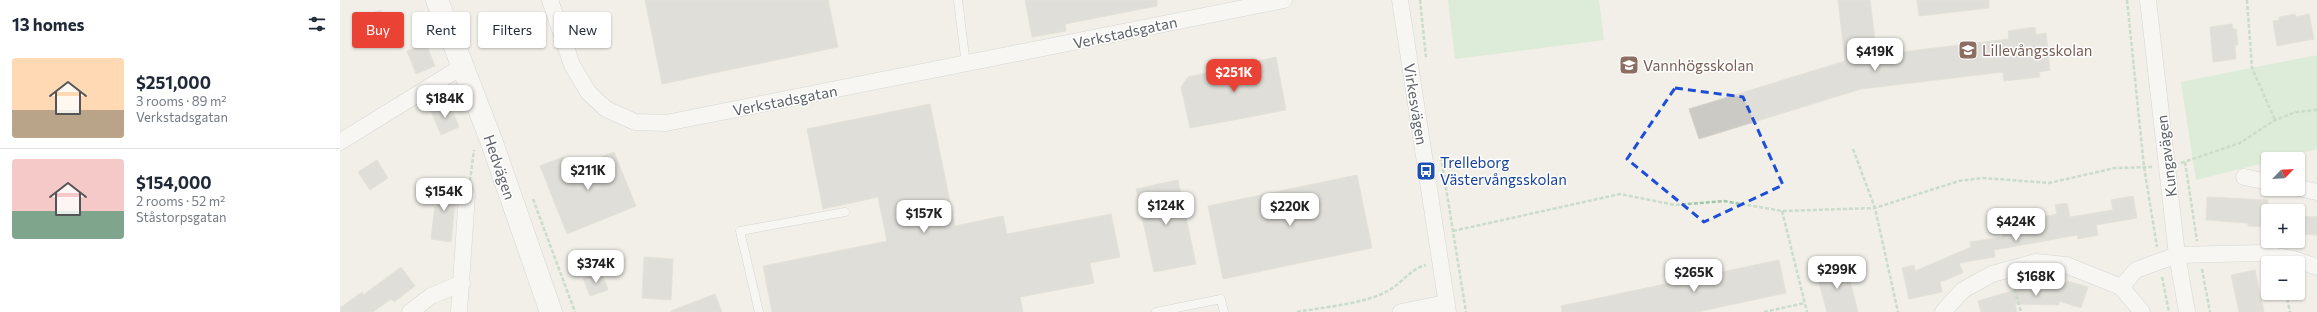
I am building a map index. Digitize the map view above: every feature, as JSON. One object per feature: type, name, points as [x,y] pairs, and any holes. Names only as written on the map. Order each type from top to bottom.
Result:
[{"type":"main road","name":"Hedvägen","points":[[437,0],[491,140],[550,312]]},
{"type":"street","name":"Verkstadsgatan","points":[[550,0],[572,65],[588,92],[606,109],[635,122],[666,123],[966,65],[1284,0]]},
{"type":"street","name":"Virkesvägen","points":[[1400,0],[1447,308]]},
{"type":"street","name":"Kungavägen","points":[[2148,0],[2177,255],[2187,312]]},
{"type":"street","points":[[340,142],[463,66]]},
{"type":"street","points":[[2244,177],[2261,181]]},
{"type":"street","points":[[2305,189],[2317,192]]},
{"type":"street","points":[[459,312],[467,196]]},
{"type":"street","points":[[2121,287],[2136,270],[2177,255],[2259,253],[2293,259],[2317,267]]},
{"type":"street","points":[[1943,312],[1963,290],[1992,274],[2009,268],[2036,262],[2066,265],[2121,287],[2142,312]]},
{"type":"street","points":[[410,312],[431,296],[462,283]]},
{"type":"street","points":[[1401,312],[1447,308]]},
{"type":"lane","points":[[958,0],[966,65]]},
{"type":"lane","points":[[759,312],[740,231],[845,212]]},
{"type":"lane","points":[[1156,312],[1221,299],[1224,312]]},
{"type":"path","points":[[1420,0],[1427,63]]},
{"type":"path","points":[[2128,0],[2144,167],[2169,312]]},
{"type":"path","points":[[2247,0],[2252,68],[2274,120]]},
{"type":"path","points":[[1453,230],[1620,194],[1674,205],[1724,201],[1782,211],[1875,208],[1967,180],[1982,178],[2049,183],[2115,168],[2167,166],[2185,162],[2240,143],[2274,120],[2296,112],[2317,110]]},
{"type":"path","points":[[467,196],[474,148]]},
{"type":"path","points":[[1853,149],[1875,208],[1898,312]]},
{"type":"path","points":[[1440,151],[1466,312]]},
{"type":"path","points":[[2185,162],[2210,312]]},
{"type":"path","points":[[1782,211],[1807,312]]},
{"type":"path","points":[[1297,312],[1366,298],[1387,292],[1402,282],[1416,267],[1458,258]]},
{"type":"path","points":[[2009,268],[2021,312]]},
{"type":"path","points":[[2287,300],[2290,312]]},
{"type":"path","points":[[1764,312],[1805,303]]},
{"type":"highlighted area","points":[[1675,88],[1743,97],[1783,185],[1704,222],[1627,159]]},
{"type":"green space","points":[[1448,0],[1599,0],[1604,40],[1455,59]]},
{"type":"green space","points":[[2317,55],[2317,149],[2305,152],[2261,152],[2261,164],[2196,180],[2181,82]]},
{"type":"building","points":[[645,0],[828,0],[838,47],[662,84]]},
{"type":"building","points":[[1025,0],[1157,0],[1157,6],[1065,24],[1066,31],[1032,37]]},
{"type":"building","points":[[1838,0],[1870,0],[1877,55],[2009,39],[2008,31],[2035,27],[2036,35],[2046,33],[2050,70],[2039,72],[2040,77],[2004,81],[2003,72],[1861,89],[1699,139],[1689,109],[1845,61]]},
{"type":"building","points":[[1917,0],[1989,0],[1989,8],[1919,16]]},
{"type":"building","points":[[2295,14],[2296,17],[2309,14],[2314,39],[2277,46],[2273,21],[2279,20],[2279,17]]},
{"type":"building","points":[[2232,24],[2233,29],[2236,29],[2238,45],[2235,45],[2236,59],[2213,62],[2210,27]]},
{"type":"building","points":[[415,48],[428,48],[435,66],[416,74],[407,51]]},
{"type":"building","points":[[1276,57],[1286,110],[1190,128],[1181,87],[1188,77]]},
{"type":"building","points":[[450,104],[459,127],[441,135],[431,111]]},
{"type":"building","points":[[930,104],[955,226],[1003,216],[1007,234],[1111,214],[1120,257],[1090,263],[1094,283],[1020,297],[1023,312],[772,312],[763,266],[887,241],[878,197],[823,209],[807,129]]},
{"type":"building","points":[[614,152],[636,206],[567,234],[540,166],[563,157],[568,170]]},
{"type":"building","points":[[377,160],[388,178],[370,190],[358,172]]},
{"type":"building","points":[[1357,175],[1372,248],[1223,279],[1208,206]]},
{"type":"building","points":[[1178,180],[1196,264],[1154,272],[1136,189]]},
{"type":"building","points":[[438,181],[457,183],[451,242],[431,239],[435,206],[437,207]]},
{"type":"building","points":[[2133,196],[2137,218],[2096,225],[2098,235],[2078,239],[2077,235],[1994,250],[1995,257],[1959,263],[1963,273],[1940,282],[1942,292],[1909,299],[1902,268],[1914,265],[1915,271],[1971,247],[1970,242],[2003,237],[2000,225],[2021,222],[2020,212],[2031,210],[2033,219],[2057,214],[2055,205],[2067,203],[2070,217],[2113,210],[2111,200]]},
{"type":"building","points":[[2207,197],[2268,200],[2268,204],[2261,204],[2261,227],[2248,226],[2248,223],[2206,220]]},
{"type":"building","points":[[2305,216],[2317,217],[2317,235],[2305,234]]},
{"type":"building","points":[[644,257],[673,259],[671,300],[642,298]]},
{"type":"building","points":[[1779,260],[1786,293],[1697,312],[1562,312],[1561,306]]},
{"type":"building","points":[[1846,265],[1858,312],[1827,312],[1816,272]]},
{"type":"building","points":[[401,267],[415,286],[394,302],[391,299],[373,312],[340,312],[340,308],[362,292],[363,295]]},
{"type":"building","points":[[2255,270],[2264,312],[2239,312],[2231,275]]},
{"type":"building","points":[[601,271],[608,290],[590,296],[583,278]]},
{"type":"building","points":[[2067,281],[2088,287],[2081,308],[2059,301],[2059,305],[2015,304],[2017,312],[1981,312],[1978,301],[2025,287],[2025,282],[2067,283]]},
{"type":"building","points":[[715,294],[722,312],[671,312],[671,311]]},
{"type":"place","name":"Lillevångsskolan","points":[[1968,50]]},
{"type":"place","name":"Vannhögsskolan","points":[[1629,65]]},
{"type":"place","name":"Trelleborg Västervångsskolan","points":[[1426,171]]}]
